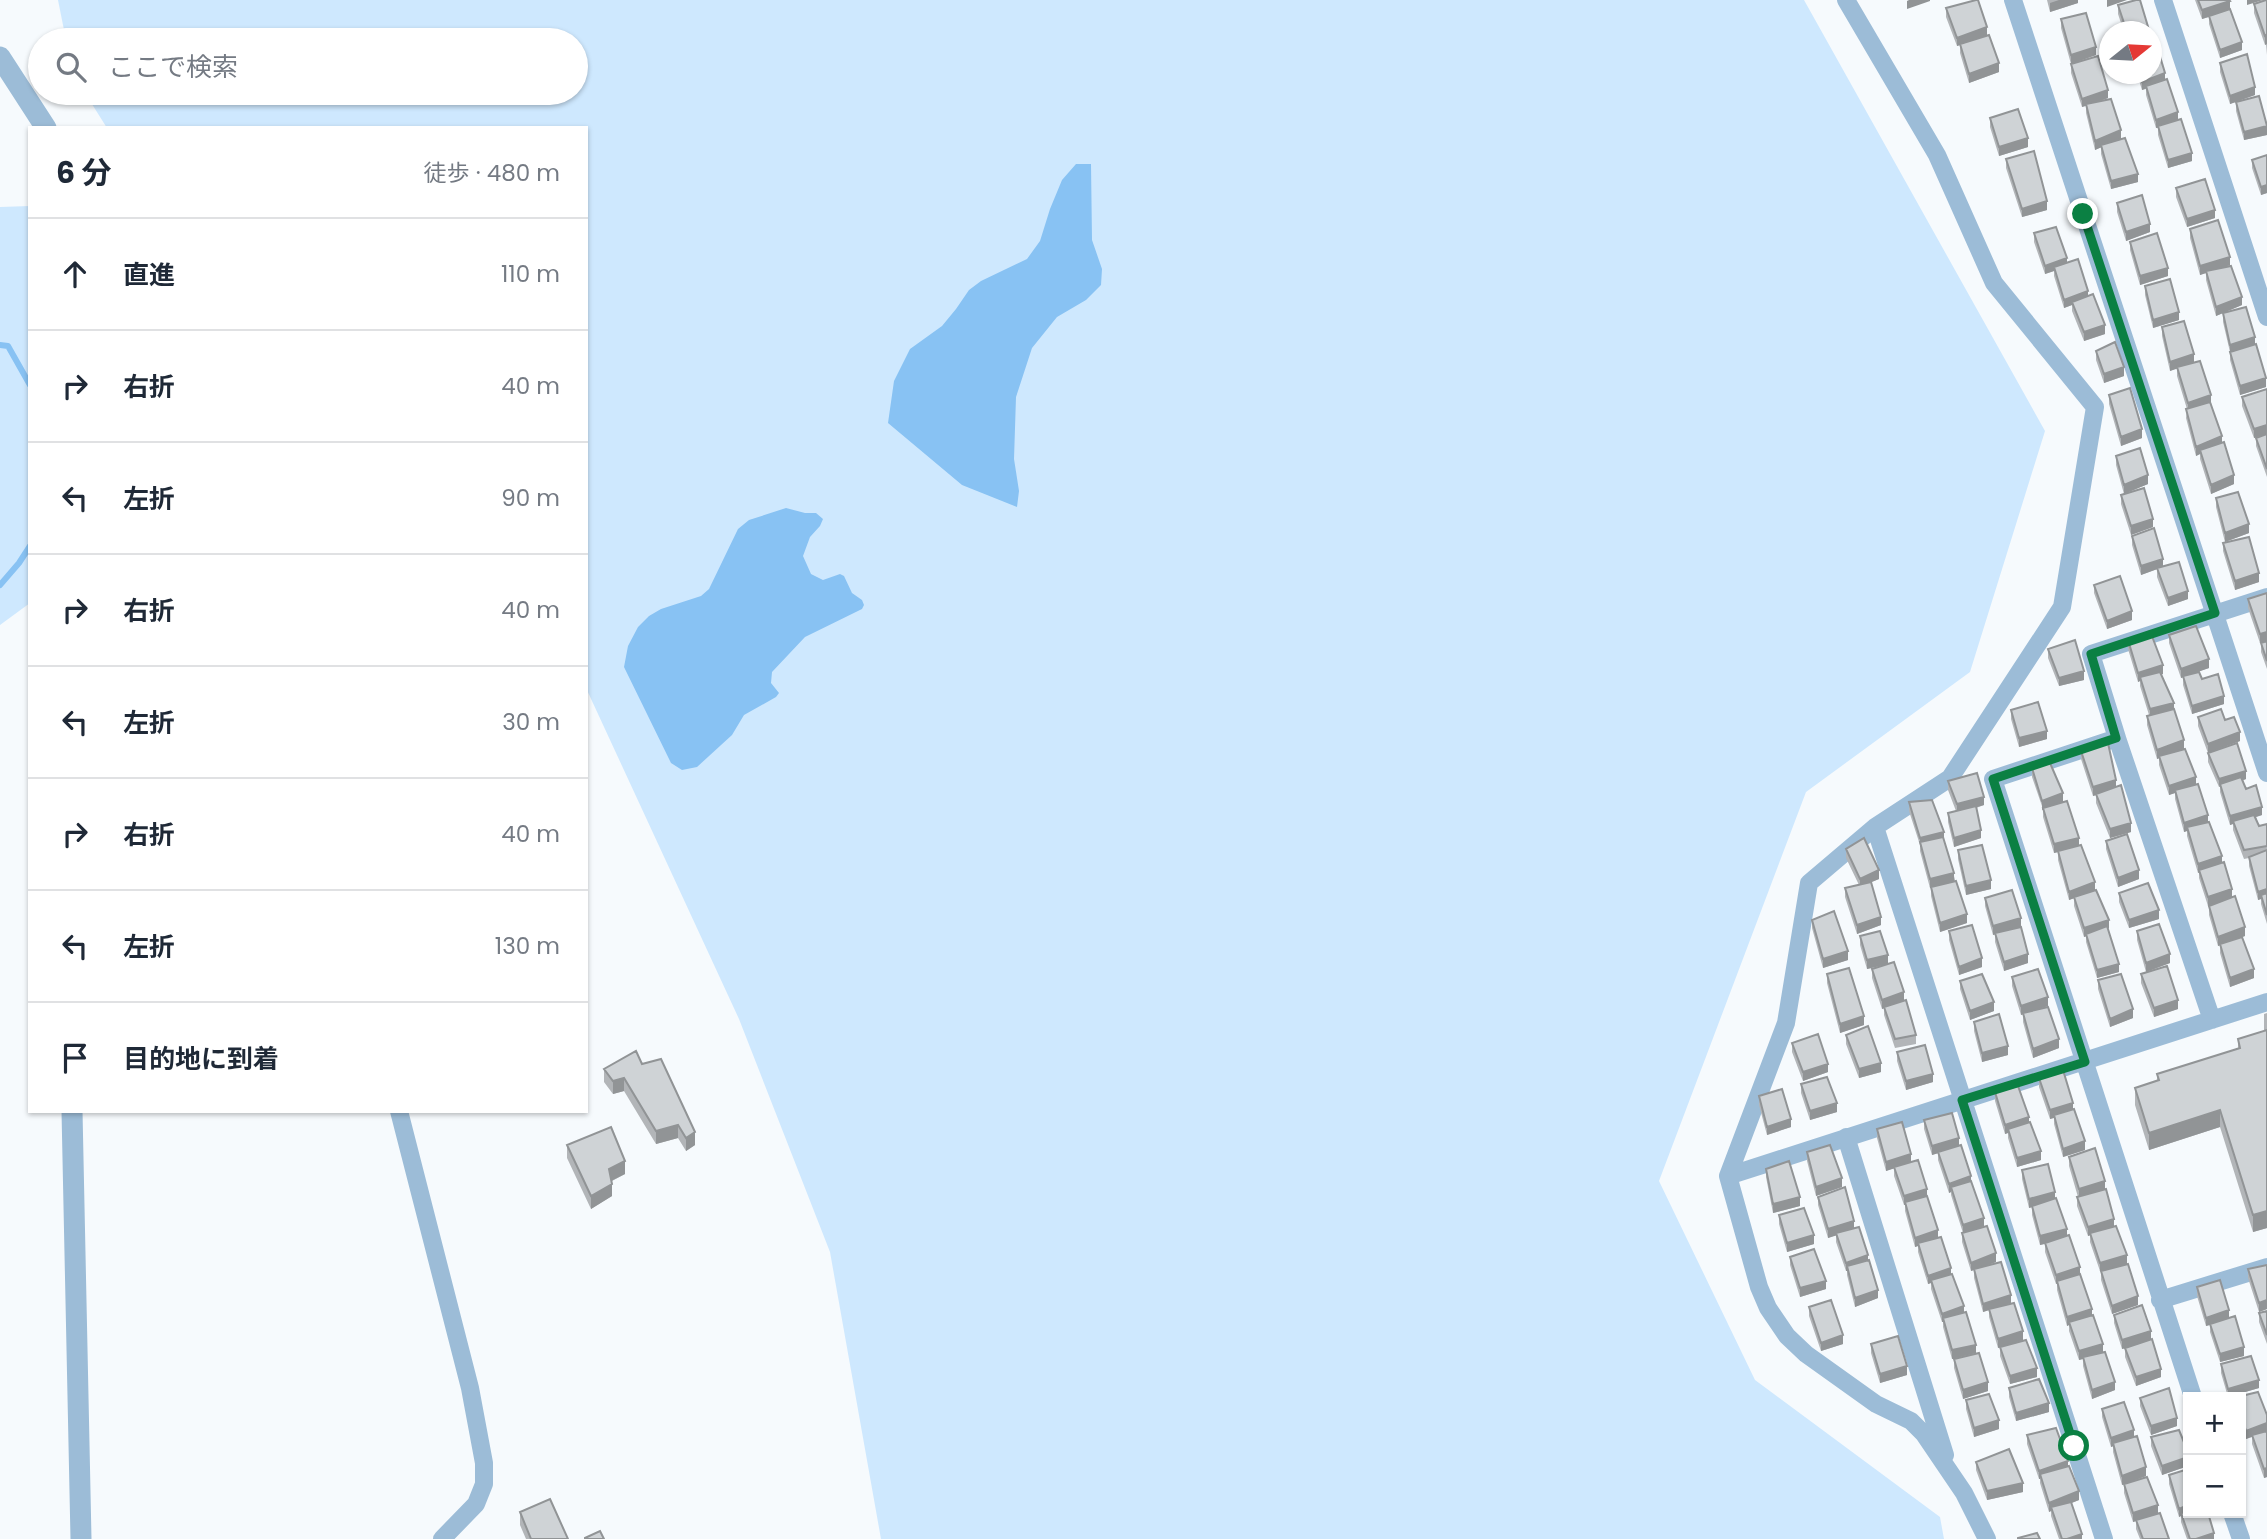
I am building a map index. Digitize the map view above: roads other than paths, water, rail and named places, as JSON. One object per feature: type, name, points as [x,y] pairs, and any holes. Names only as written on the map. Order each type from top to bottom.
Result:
[{"type":"street","points":[[1846,0],[1937,155],[1994,284],[2095,407],[2062,607],[1950,778],[1875,827],[1810,883],[1786,1023],[1728,1176],[1759,1287],[1768,1308],[1787,1336],[1806,1354],[1876,1404],[1910,1421],[1924,1434],[1950,1470],[1987,1539]]},
{"type":"street","points":[[2013,0],[2267,773]]},
{"type":"street","points":[[2163,0],[2267,317]]},
{"type":"street","points":[[0,57],[28,99]]},
{"type":"street","points":[[32,105],[46,126]]},
{"type":"street","points":[[2212,1020],[2116,738],[2091,654],[2267,597]]},
{"type":"street","points":[[2116,738],[1993,779],[2191,1392]]},
{"type":"street","points":[[1875,827],[2105,1539]]},
{"type":"street","points":[[1728,1176],[2267,1002]]},
{"type":"street","points":[[72,1113],[82,1539]]},
{"type":"street","points":[[400,1113],[470,1388],[484,1463],[484,1484],[476,1504],[442,1539]]},
{"type":"street","points":[[1846,1137],[1950,1470]]},
{"type":"street","points":[[2160,1300],[2267,1266]]},
{"type":"street","points":[[2234,1518],[2241,1539]]},
{"type":"water","points":[[1076,164],[1091,164],[1092,240],[1102,269],[1101,285],[1086,300],[1057,317],[1032,348],[1016,397],[1014,459],[1019,491],[1017,507],[962,485],[888,423],[894,381],[910,349],[942,326],[969,290],[981,281],[1027,259],[1040,241],[1062,180]]},
{"type":"water","points":[[786,508],[816,513],[823,519],[810,537],[803,556],[811,574],[823,580],[840,574],[844,576],[852,593],[862,600],[864,605],[862,609],[805,637],[772,672],[771,683],[779,693],[776,697],[744,715],[732,735],[697,767],[682,770],[671,763],[624,667],[628,646],[638,627],[649,616],[661,609],[701,596],[709,589],[738,529],[749,520]]},
{"type":"waterway","points":[[0,345],[8,346],[28,381]]},
{"type":"waterway","points":[[0,585],[28,549]]}]
